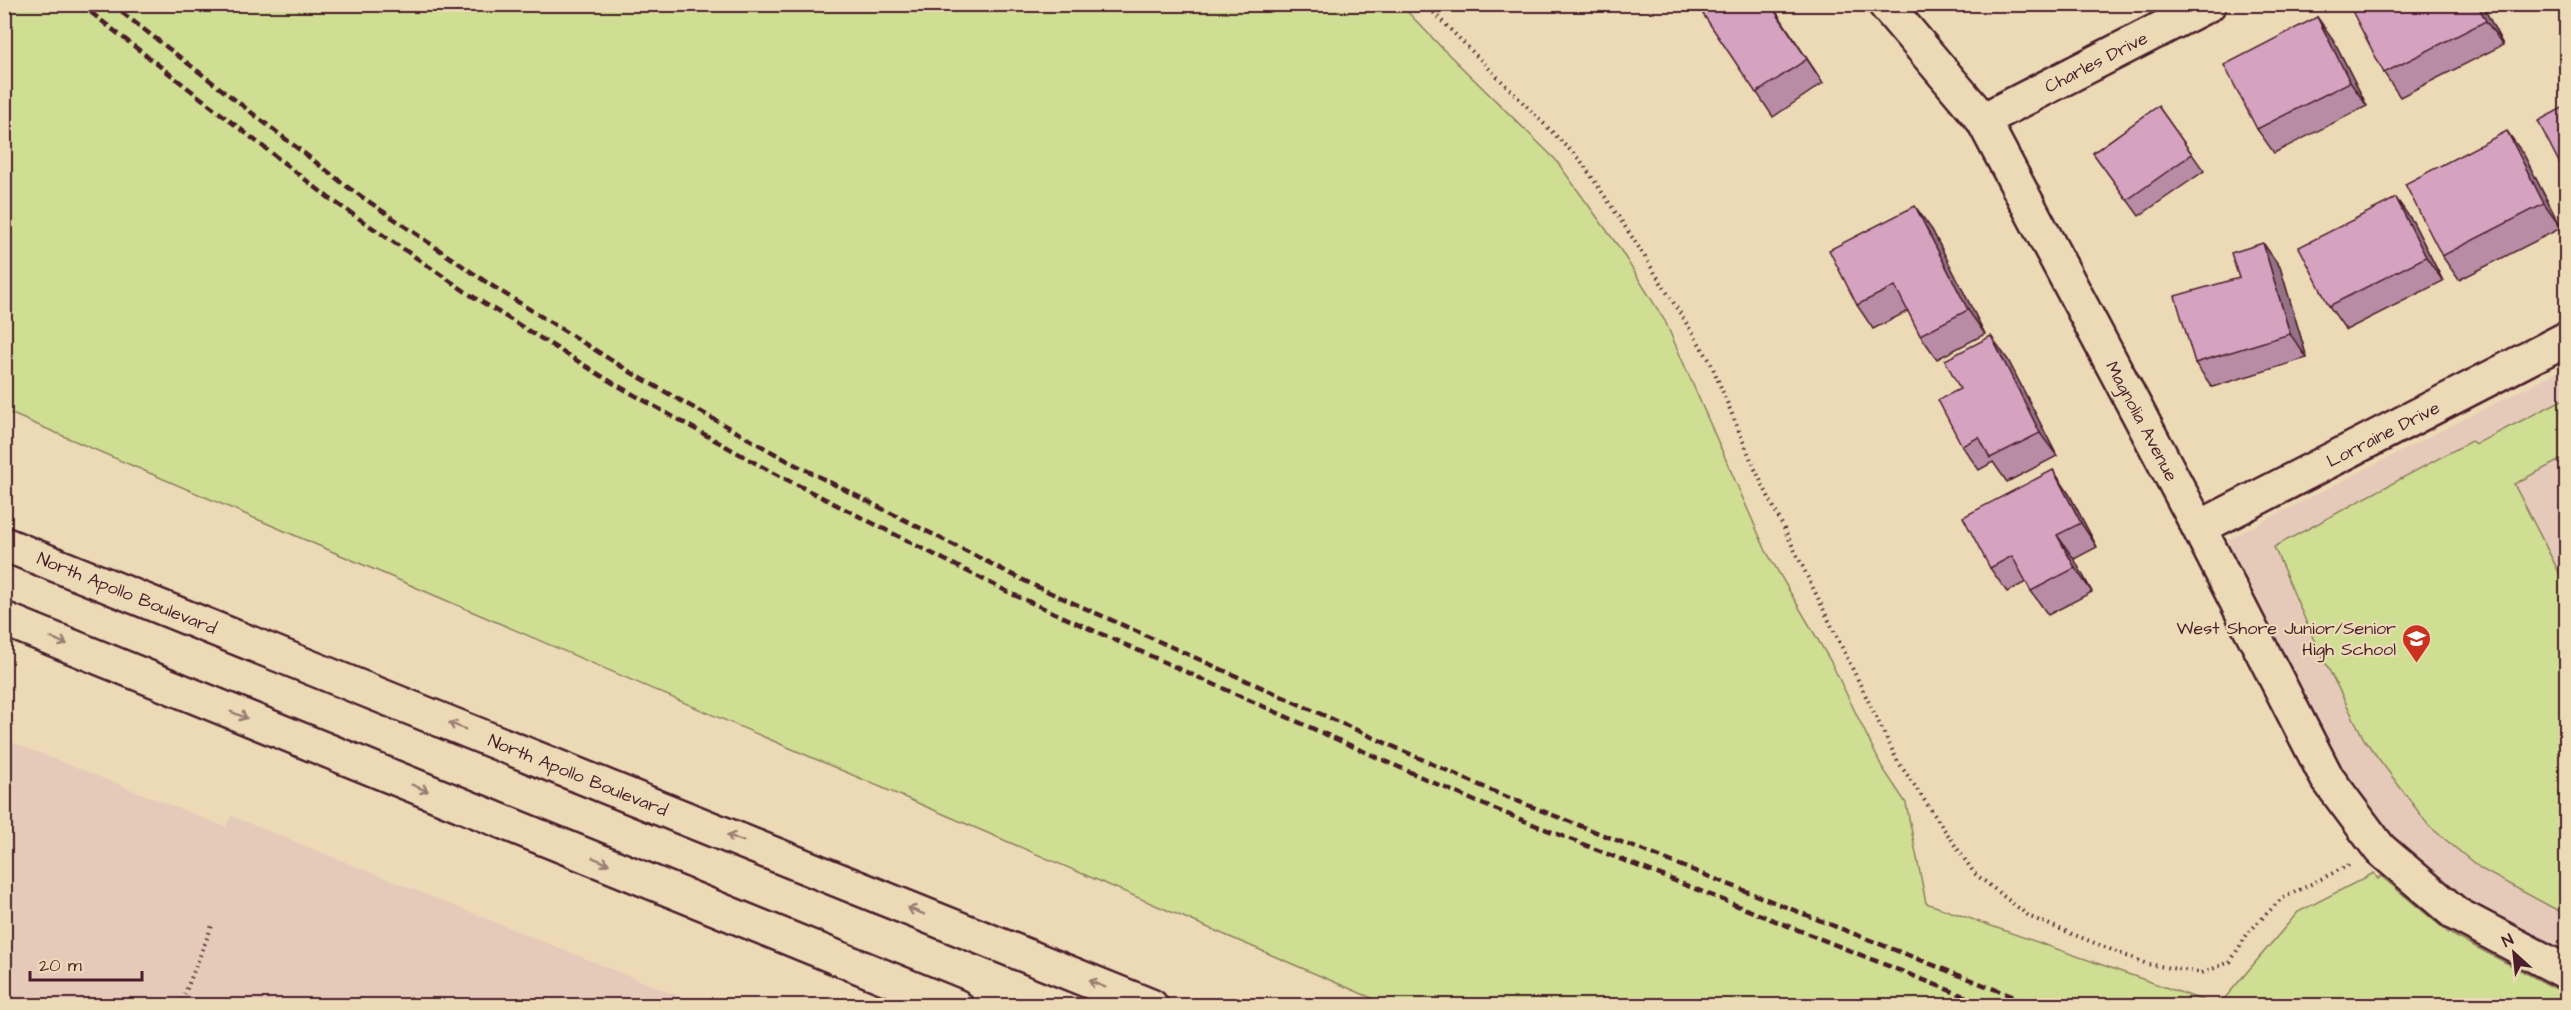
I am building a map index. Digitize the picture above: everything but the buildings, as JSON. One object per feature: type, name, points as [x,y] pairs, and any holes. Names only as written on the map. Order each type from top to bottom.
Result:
[{"type":"street","name":"Magnolia Avenue","points":[[1885,4],[1983,120],[2199,528],[2327,778],[2380,849],[2456,914],[2566,972]]},
{"type":"street","name":"Charles Drive","points":[[1983,120],[2209,4]]},
{"type":"street","name":"Lorraine Drive","points":[[2199,528],[2566,339]]},
{"type":"street","name":"North Apollo Boulevard","points":[[4,544],[1151,1005]]},
{"type":"street","points":[[4,619],[956,1005]]},
{"type":"path","points":[[1425,4],[1581,161],[1636,243],[1710,361],[1753,465],[1897,760],[1974,873],[2030,918],[2147,964],[2202,973],[2230,962],[2248,933],[2281,899],[2380,849]]},
{"type":"path","points":[[180,1005],[213,923]]},
{"type":"shaded area","name":"West Shore Junior/Senior High School","points":[[2566,367],[2566,972],[2380,849],[2209,549]]},
{"type":"shaded area","points":[[4,739],[226,827],[231,816],[701,1005],[5,1005]]},
{"type":"green space","points":[[5,4],[1401,5],[1555,159],[1618,246],[1665,321],[1766,551],[1831,662],[1882,767],[1906,803],[1926,903],[2216,1005],[1388,1005],[5,411]]},
{"type":"green space","name":"West Shore Junior/Senior High School","points":[[2566,398],[2566,457],[2514,484],[2566,586],[2566,915],[2481,869],[2429,826],[2364,739],[2313,638],[2274,547],[2471,441],[2476,444]]},
{"type":"green space","points":[[2374,873],[2378,879],[2381,876],[2449,933],[2566,994],[2566,1005],[2219,1005],[2298,912]]},
{"type":"railway","points":[[80,4],[329,198],[469,294],[613,383],[768,470],[1012,594],[1477,802],[1989,1006]]},
{"type":"railway","points":[[111,4],[349,188],[489,284],[632,373],[788,461],[1031,584],[1497,793],[2037,1006]]},
{"type":"place","name":"West Shore Junior/Senior High School","points":[[2417,664]]}]
